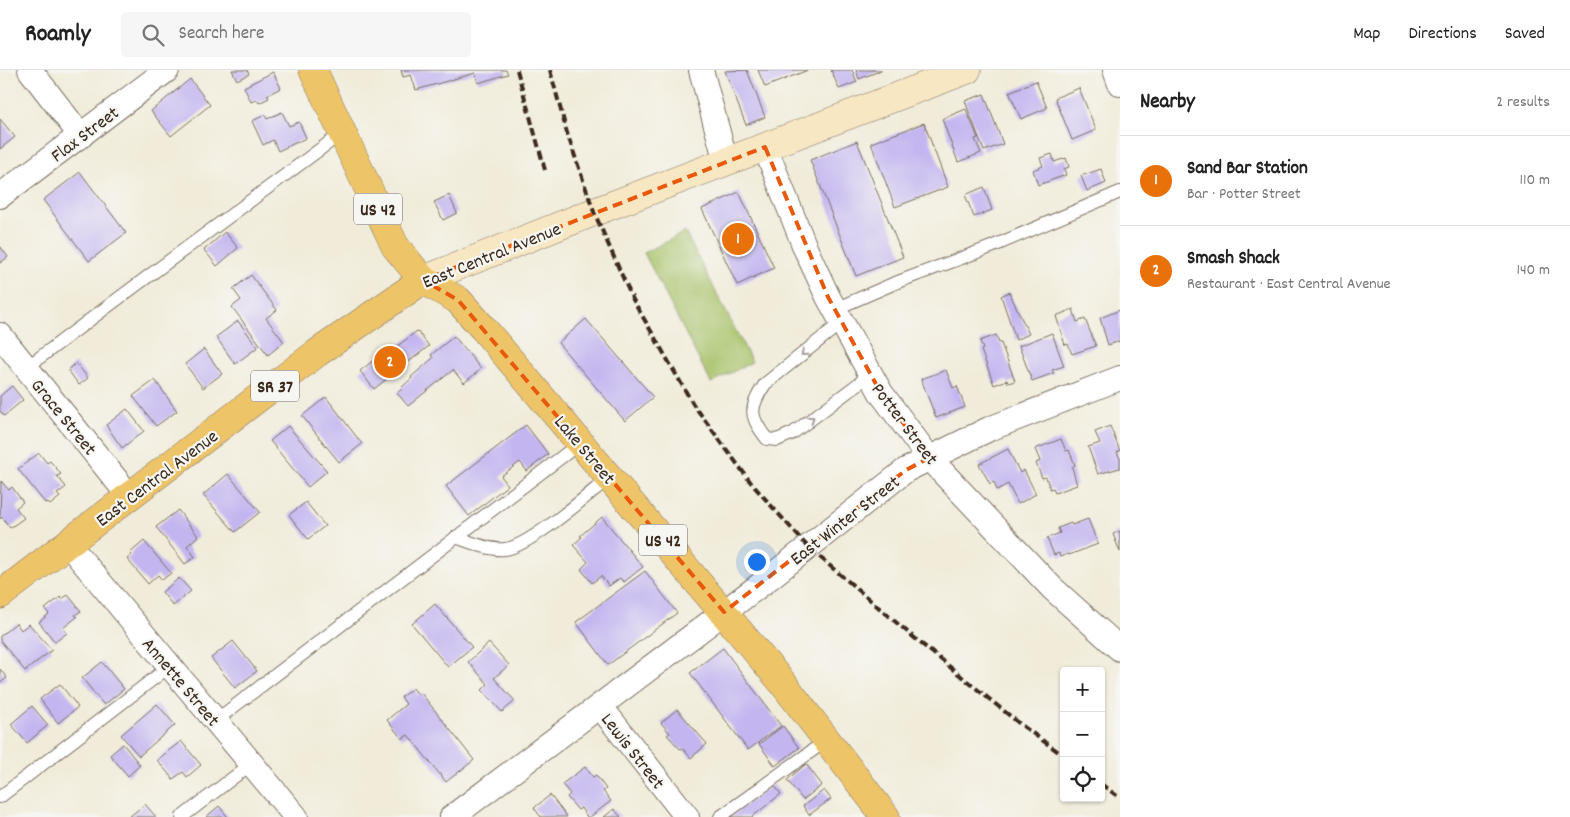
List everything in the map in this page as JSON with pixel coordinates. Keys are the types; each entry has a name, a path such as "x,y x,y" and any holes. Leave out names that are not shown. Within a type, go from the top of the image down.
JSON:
{"main road":[{"name":"Lake Street","path":"312,70 395,246 423,280 458,300 782,682 886,817"},
{"name":"East Central Avenue","path":"0,595 317,353 423,280 968,70"}],"street":[{"path":"30,70 81,136"},
{"name":"Flax Street","path":"0,196 167,70"},
{"path":"701,70 726,162"},
{"path":"1115,70 1120,84"},
{"name":"Potter Street","path":"765,147 806,250 838,316 880,394 929,458 1052,588 1120,649"},
{"name":"Grace Street","path":"0,335 130,497"},
{"name":"East Winter Street","path":"452,817 724,612 906,470 989,429 1120,378"},
{"name":"Annette Street","path":"68,544 296,817"},
{"name":"Lewis Street","path":"600,706 687,817"}],"lane":[{"path":"26,368 342,133"},
{"path":"870,375 793,433 778,440 767,439 755,423 753,407 757,396 765,384 838,316 895,283 991,247 1120,192"},
{"path":"215,721 580,442"},
{"path":"456,537 483,546 505,549 528,540 610,477"},
{"path":"0,797 170,666"},
{"path":"720,817 827,740"},
{"path":"182,817 251,764"}],"highlighted area":[{"path":"765,147 828,297 881,393 929,458 906,470 724,612 458,300 423,280"}],"green space":[{"path":"685,232 752,362 711,383 644,253"}],"building":[{"path":"232,70 247,70 249,74 237,80"},
{"path":"401,70 506,70 508,74 478,83 475,73 416,90 411,75 403,77"},
{"path":"747,70 765,117 746,125 725,71"},
{"path":"758,70 808,70 765,87"},
{"path":"831,70 852,70 857,82 839,89"},
{"path":"856,70 882,70 859,79"},
{"path":"273,72 281,88 267,95 269,98 259,103 257,100 251,102 244,87"},
{"path":"190,79 210,105 171,136 151,111"},
{"path":"1036,81 1047,108 1021,119 1009,92"},
{"path":"1079,88 1096,130 1072,140 1055,98"},
{"path":"984,94 1003,144 984,151 965,101"},
{"path":"966,109 978,138 975,139 981,153 958,162 942,119"},
{"path":"282,112 289,126 299,122 306,138 278,151 273,140 263,145 252,121 265,115 267,119"},
{"path":"0,119 15,137 0,149"},
{"path":"924,123 948,187 895,207 871,143"},
{"path":"857,141 903,257 856,276 810,160"},
{"path":"1052,154 1054,162 1066,158 1069,167 1064,169 1066,175 1038,185 1033,170 1043,166 1040,158"},
{"path":"1101,169 1106,183 1087,191 1081,176"},
{"path":"80,172 126,233 89,261 43,200"},
{"path":"984,187 992,210 974,217 965,195"},
{"path":"739,192 774,268 737,285 702,209"},
{"path":"449,195 457,213 443,220 434,202"},
{"path":"225,232 238,248 217,266 204,250"},
{"path":"0,246 8,257 0,263"},
{"path":"251,275 277,310 266,318 284,342 268,355 232,307 241,300 233,289"},
{"path":"1009,292 1029,334 1016,340 1001,296"},
{"path":"1073,309 1077,322 1085,319 1096,346 1072,354 1068,344 1065,345 1056,316"},
{"path":"1120,310 1120,341 1108,345 1100,318"},
{"path":"586,319 653,397 625,421 558,343"},
{"path":"238,321 258,347 235,364 216,337"},
{"path":"417,331 429,346 374,389 360,371 385,351 387,354"},
{"path":"1052,333 1064,366 1052,370 1054,373 1032,381 1019,346"},
{"path":"996,335 999,343 1001,343 1015,381 1008,383 1007,380 994,385 981,350 983,349 980,341"},
{"path":"454,336 481,369 464,383 453,370 408,406 397,393 411,377 433,358 431,355"},
{"path":"204,349 222,374 203,388 185,364"},
{"path":"76,363 88,378 79,385 68,370"},
{"path":"946,370 953,388 957,386 965,407 936,418 921,379"},
{"path":"155,380 177,411 156,426 133,396"},
{"path":"12,386 23,400 4,416 0,411 0,396"},
{"path":"326,397 362,444 339,462 302,416"},
{"path":"127,409 144,431 122,448 106,425"},
{"path":"526,425 548,454 527,471 520,462 501,476 508,485 469,516 446,486"},
{"path":"288,426 327,471 308,487 270,441"},
{"path":"1110,426 1120,451 1117,452 1120,459 1120,468 1098,474 1088,447 1100,443 1095,432"},
{"path":"1061,439 1066,451 1069,450 1075,465 1072,467 1077,485 1055,493 1053,488 1050,489 1046,477 1042,478 1036,463 1040,461 1035,449"},
{"path":"1008,449 1020,473 1024,470 1036,494 1018,504 1008,484 997,490 994,482 990,484 979,464"},
{"path":"39,453 47,463 50,461 61,474 57,476 66,487 57,494 60,497 50,505 47,502 45,503 18,469"},
{"path":"228,474 260,512 235,532 203,495"},
{"path":"1,481 9,490 12,487 23,502 16,508 24,518 10,528 2,517 0,519"},
{"path":"306,502 325,526 308,539 289,515"},
{"path":"178,510 198,536 187,546 195,557 185,564 156,527"},
{"path":"602,517 643,567 624,582 620,578 609,586 601,576 592,583 581,569 588,562 573,545 582,537 580,536"},
{"path":"1088,519 1098,544 1069,555 1060,557 1059,553 1054,555 1047,538 1060,533 1058,528"},
{"path":"1120,531 1120,552 1113,534"},
{"path":"144,541 171,573 162,580 158,575 148,584 127,559 132,555 130,553"},
{"path":"645,571 677,613 608,665 576,622"},
{"path":"179,578 191,591 173,606 162,592"},
{"path":"68,595 81,611 75,615 77,617 63,628 67,633 55,642 39,622 49,614 45,609 60,597 62,599"},
{"path":"435,604 472,647 448,667 412,624"},
{"path":"16,623 21,630 29,624 52,650 25,671 0,640 0,636"},
{"path":"233,641 257,671 235,688 211,658"},
{"path":"489,643 509,665 494,678 515,701 502,712 482,690 488,684 468,662"},
{"path":"723,648 781,726 748,750 690,673"},
{"path":"102,662 124,689 104,705 82,678"},
{"path":"0,669 7,678 0,683"},
{"path":"60,684 78,707 58,723 40,699"},
{"path":"413,688 418,695 421,693 474,760 446,782 408,735 402,739 387,720 406,704 401,697"},
{"path":"157,704 175,725 139,756 121,735"},
{"path":"32,706 48,725 27,743 11,724"},
{"path":"677,709 707,744 691,758 667,735 670,733 661,723"},
{"path":"783,726 799,748 775,766 759,744"},
{"path":"181,741 201,765 187,777 183,772 173,779 157,760"},
{"path":"123,744 140,765 128,776 110,755"},
{"path":"806,764 822,785 803,800 787,780"},
{"path":"585,767 593,777 596,775 606,789 603,791 611,801 590,817 587,817 581,808 578,810 567,797 570,794 562,784"},
{"path":"773,784 781,794 752,817 730,817"},
{"path":"824,790 831,799 809,815 803,806"},
{"path":"550,795 567,817 541,817 534,808"},
{"path":"145,804 156,817 129,817"},
{"path":"219,806 228,817 206,817"},
{"path":"614,809 621,817 604,817"}],"railway":[{"path":"517,70 545,170"},
{"path":"550,70 567,133 594,212 632,298 693,404 752,484 808,547 918,641 1020,724 1060,753"},
{"path":"1105,787 1120,798"}],"place":[{"name":"Sand Bar Station","path":"738,239"},
{"name":"Smash Shack","path":"390,362"}]}
